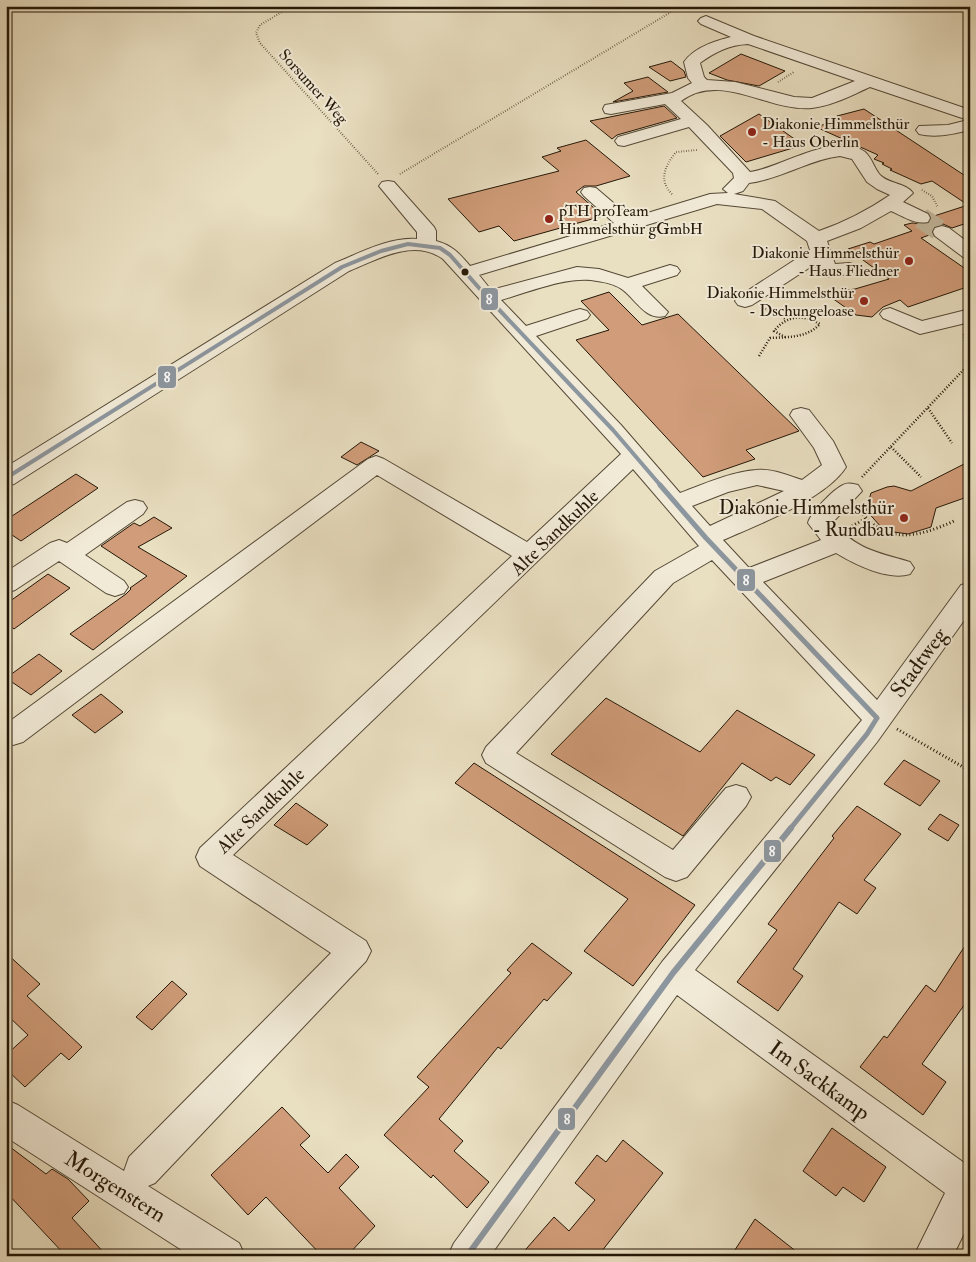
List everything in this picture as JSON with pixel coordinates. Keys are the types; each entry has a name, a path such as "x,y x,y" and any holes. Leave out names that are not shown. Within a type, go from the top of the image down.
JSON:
{"street":[{"path":"706,22 749,39 970,116"},
{"path":"702,85 696,78 692,62 707,50 722,43 749,39"},
{"path":"766,60 784,50"},
{"path":"611,109 675,97 702,85 735,87 794,102 812,103 828,99 870,81"},
{"path":"675,97 671,102 741,172 743,178"},
{"path":"828,99 845,110"},
{"path":"624,140 693,122"},
{"path":"925,130 948,130 970,125"},
{"path":"466,273 716,198 736,187 743,178 760,176 781,170 836,150 850,152 859,156 873,178 884,186 904,193 860,222 840,231 818,245 745,301"},
{"path":"387,184 428,231 426,244"},
{"path":"590,192 628,225"},
{"path":"716,198 768,205 818,245 827,271 849,269"},
{"path":"890,203 921,218"},
{"path":"942,232 970,253"},
{"path":"6,478 342,267 408,244 426,244 440,248 450,254 487,297 634,455 711,543 877,718"},
{"path":"628,284 670,271"},
{"path":"487,297 577,273 599,275 628,284 658,312"},
{"path":"890,314 920,328 952,321 968,322"},
{"path":"522,334 580,315"},
{"path":"736,797 676,868 496,755 664,578 694,558 711,543 816,484 834,467 825,446 801,415"},
{"name":"Alte Sandkuhle","path":"142,1170 355,951 211,857 634,455"},
{"path":"14,734 376,464 530,555"},
{"path":"676,503 721,486 757,477 781,481 805,490"},
{"path":"850,491 821,518 820,523 837,543 866,559 901,568"},
{"path":"67,555 135,508"},
{"path":"745,579 837,543"},
{"path":"6,584 59,549 115,588"},
{"name":"Stadtweg","path":"467,1256 673,973 867,734 970,592"},
{"name":"Im Sackkamp","path":"673,973 968,1185 933,1256"},
{"name":"Morgenstern","path":"6,1117 226,1256"}],"path":[{"name":"Sorsumer Weg","path":"292,6 260,25 256,33 260,42 387,184"},
{"path":"387,184 681,6"},
{"path":"761,93 794,72 779,57 784,50"},
{"path":"687,207 666,189 662,177 666,164 676,152 718,148"},
{"path":"759,356 770,338 785,337 800,336 816,330 820,324 804,316 793,317 778,325 774,330 785,337"},
{"path":"968,322 964,334 966,349 970,352"},
{"path":"954,521 919,535 897,535 880,529 865,519 850,491 970,363"},
{"path":"928,408 952,442"},
{"path":"891,447 921,476"},
{"path":"877,718 970,770"}],"building":[{"path":"741,54 785,71 759,86 727,80 709,73"},
{"path":"671,61 684,71 686,77 670,81 649,67"},
{"path":"648,77 668,92 613,102 633,91 624,83"},
{"path":"664,106 677,118 617,135 612,139 590,121"},
{"path":"864,109 970,179 970,222 952,228 943,224 934,226 931,231 932,234 921,238 970,272 970,286 908,307 900,300 883,307 872,317 856,315 825,293 855,289 889,279 848,249 870,242 874,244 912,231 904,225 912,223 928,224 931,217 968,205 932,181 921,184 890,170 892,169 882,164 884,163 874,159 878,155 816,127 841,119 837,116"},
{"name":"Diakonie Himmelsthür - Haus Oberlin","path":"759,114 803,145 746,162 720,136"},
{"path":"586,140 630,176 596,186 584,186 576,192 603,216 514,241 499,226 479,232 448,199 559,171 542,157 561,151 557,148"},
{"path":"609,292 642,325 678,314 799,431 746,450 755,459 703,477 576,340 609,330 581,301"},
{"path":"361,442 379,451 357,465 341,457"},
{"name":"Diakonie Himmelsthür - Rundbau","path":"970,461 970,496 936,508 931,527 908,534 894,532 881,527 866,510 871,493 894,486 911,491"},
{"path":"76,474 98,488 21,541 6,531 6,520"},
{"path":"154,517 172,528 138,547 187,576 93,650 70,634 126,594 130,588 147,576 101,546 134,523 140,526"},
{"path":"48,574 70,588 14,629 6,622 6,604"},
{"path":"39,654 62,671 31,695 6,678"},
{"path":"101,694 123,712 95,733 72,715"},
{"path":"606,698 700,752 737,710 815,755 790,785 776,777 771,781 742,763 683,836 551,754"},
{"path":"904,760 940,781 920,806 884,784"},
{"path":"474,763 695,905 633,986 584,951 628,899 455,783"},
{"path":"296,803 328,825 307,845 274,825"},
{"path":"857,806 901,834 864,880 876,888 857,914 839,902 793,969 803,976 778,1011 737,982 777,930 768,924 834,838 832,836"},
{"path":"940,814 959,825 948,841 928,829"},
{"path":"970,938 970,997 922,1064 946,1082 923,1115 860,1067 884,1036 887,1038 926,985 935,992"},
{"path":"532,943 572,973 547,1001 544,999 501,1049 498,1047 439,1119 463,1141 454,1151 489,1182 467,1208 433,1175 431,1178 384,1135 429,1087 417,1077 511,973 507,970"},
{"path":"6,953 40,984 27,996 82,1047 69,1060 61,1053 25,1087 6,1069 6,1055 28,1035 6,1014"},
{"path":"172,981 187,994 152,1030 136,1017"},
{"path":"282,1107 310,1136 300,1145 328,1173 346,1154 359,1167 339,1188 375,1226 347,1256 322,1256 266,1197 248,1215 211,1175"},
{"path":"832,1128 886,1167 864,1202 843,1187 836,1196 803,1171"},
{"path":"623,1140 663,1173 598,1256 520,1256 554,1217 569,1231 595,1200 575,1183 597,1155 606,1162"},
{"path":"6,1144 46,1174 52,1169 68,1179 89,1201 72,1218 107,1256 66,1256 6,1192"},
{"path":"755,1219 802,1256 731,1256"}],"tunnel":[{"path":"921,218 942,232"}],"transit line":[{"name":"8","path":"6,478 342,267 381,251 408,244 440,248 450,255 487,297 613,430 706,538 877,718"},
{"name":"8","path":"467,1256 673,973 867,734 877,718"}],"place":[{"name":"Diakonie Himmelsthür - Haus Oberlin","path":"752,132"},
{"name":"pTH proTeam Himmelsthür gGmbH","path":"549,219"},
{"name":"Diakonie Himmelsthür - Haus Fliedner","path":"909,261"},
{"name":"Diakonie Himmelsthür - Dschungeloase","path":"864,301"},
{"name":"Diakonie Himmelsthür - Rundbau","path":"904,518"}]}
